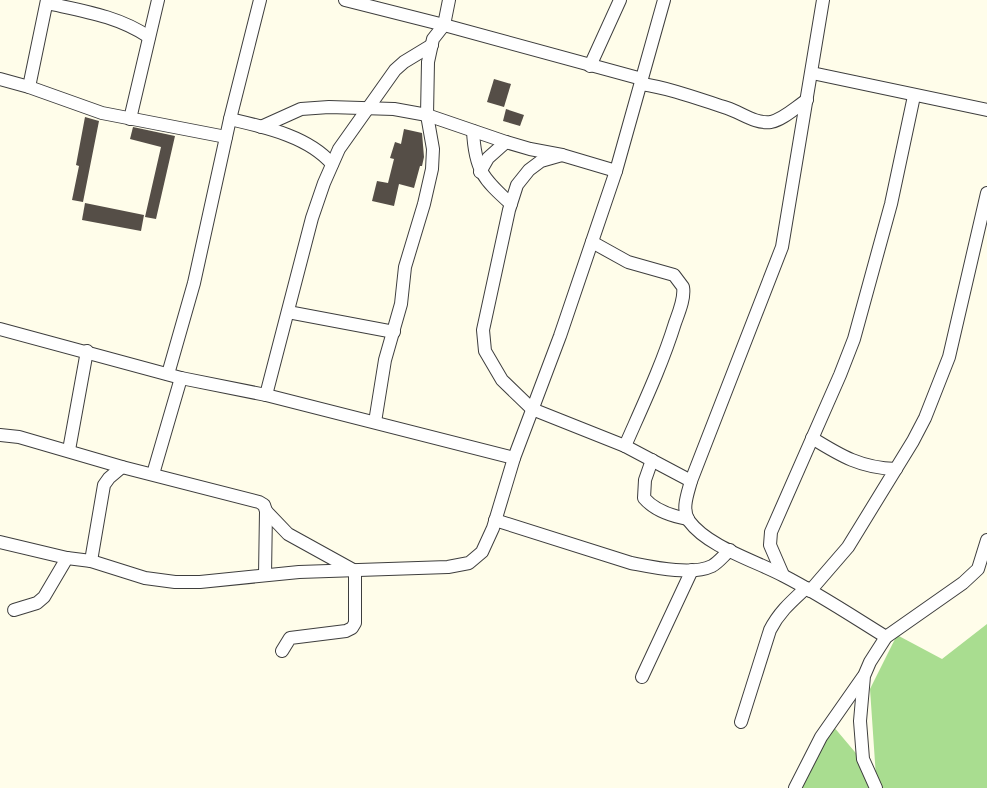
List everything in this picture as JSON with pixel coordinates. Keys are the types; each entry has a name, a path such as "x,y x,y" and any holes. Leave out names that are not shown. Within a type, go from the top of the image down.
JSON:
{"street":[{"path":"130,119 158,0"},
{"path":"168,374 194,283 230,119 260,0"},
{"path":"345,0 444,25 642,81 730,109 757,121 775,121 807,100"},
{"path":"375,422 385,360 401,304 405,267 432,169 433,149 427,115 428,62 432,45 444,25 449,0"},
{"path":"590,66 620,0"},
{"path":"0,542 67,558 91,561 145,578 175,582 200,582 265,575 448,567 470,563 482,552 495,520 514,458 561,336 616,171 664,0"},
{"path":"823,0 782,247 691,481 685,510 688,519 699,531 730,550 783,575 886,637"},
{"path":"29,87 47,2 109,16 149,37"},
{"path":"266,395 312,218 339,149 395,70 432,45"},
{"path":"812,73 987,110"},
{"path":"0,79 102,113 226,137"},
{"path":"783,575 770,545 771,532 854,339 891,204 914,96"},
{"path":"261,127 301,109 394,109 427,115 506,142 616,171"},
{"path":"230,119 261,127 309,145 326,156 332,164"},
{"path":"472,131 475,156 480,172 487,182 511,204"},
{"path":"480,172 488,158 506,142"},
{"path":"562,155 541,161 529,170 517,185 483,330 485,351 502,380 532,409 625,446 691,481"},
{"path":"741,722 773,624 783,609 808,590 848,547 914,441 949,357 987,194"},
{"path":"592,242 628,262 674,275 681,282 684,292 659,368 625,446"},
{"path":"288,312 394,332"},
{"path":"0,329 181,378 266,395 514,458"},
{"path":"69,450 87,351"},
{"path":"153,474 181,378"},
{"path":"0,435 19,437 122,467 259,502 264,505 266,511 265,575"},
{"path":"812,438 862,465 896,469"},
{"path":"90,457 98,467 104,485"},
{"path":"652,460 645,480 644,498 650,506 688,519"},
{"path":"91,561 104,485 122,467"},
{"path":"266,511 288,534 355,571"},
{"path":"495,520 631,563 692,570 711,566 730,550"},
{"path":"795,788 821,737 864,676 886,637 982,568 987,540"},
{"path":"14,610 37,603 44,597 67,558"},
{"path":"642,677 692,570"},
{"path":"282,651 290,638 346,631 352,628 355,623 355,571"},
{"path":"864,676 861,722 863,759 876,788"}],"green space":[{"path":"987,624 987,788 801,788 833,726 876,777 870,689 897,635 942,659"}],"building":[{"path":"494,79 511,84 504,107 487,102"},
{"path":"506,109 524,115 520,126 503,121"},
{"path":"85,117 99,121 83,202 72,200"},
{"path":"133,127 175,136 156,219 145,217 161,147 130,139"},
{"path":"404,129 422,133 424,157 414,188 399,184 394,206 372,201 377,181 388,183 394,159 390,158 395,142 401,144"},
{"path":"85,203 144,215 141,231 82,220"}]}
